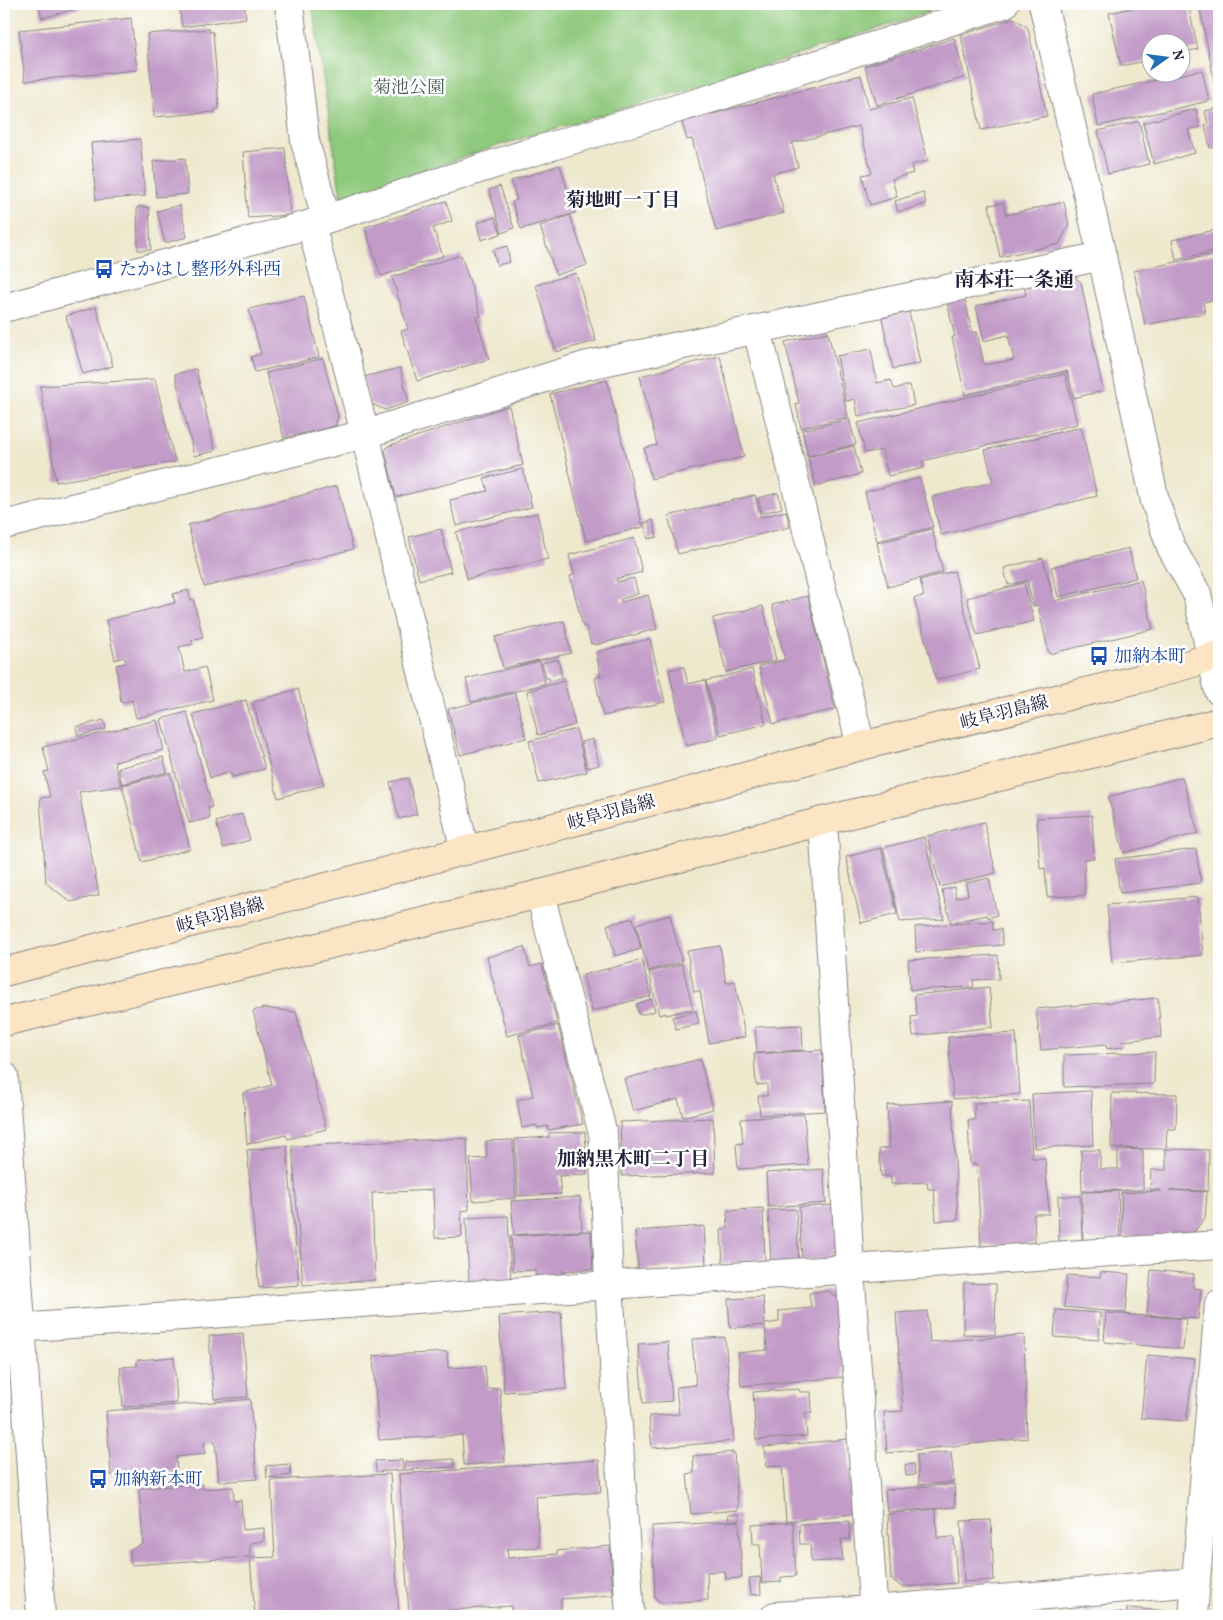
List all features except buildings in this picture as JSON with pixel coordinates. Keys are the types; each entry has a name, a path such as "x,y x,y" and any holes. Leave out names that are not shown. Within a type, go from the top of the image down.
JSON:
{"main road":[{"name":"岐阜羽島線","path":"4,972 861,746 1139,679 1216,656"},
{"path":"4,1022 540,894 1219,722"}],"street":[{"path":"289,4 305,141 318,222 365,434 465,851"},
{"path":"4,308 318,222 525,154 726,94 1004,4"},
{"path":"1043,4 1102,256 1155,501 1171,547 1197,594 1216,656 1219,691"},
{"path":"4,525 365,434 584,366 1102,256"},
{"path":"757,330 861,746"},
{"path":"823,821 850,1268 874,1613"},
{"path":"540,894 603,1134 609,1285 630,1616"},
{"path":"4,1076 12,1328 41,1616"},
{"path":"12,1328 850,1268 1219,1245"},
{"path":"1193,1616 1219,1304"},
{"path":"775,1616 874,1613 1196,1582"}],"green space":[{"name":"菊池公園","path":"312,4 927,4 929,12 717,81 500,145 341,198"}],"place":[{"name":"たかはし整形外科西","path":"104,269"},
{"name":"加納本町","path":"1099,656"},
{"name":"加納新本町","path":"98,1479"}],"district":[{"name":"菊地町一丁目","path":"623,199"},
{"name":"南本荘一条通","path":"1014,279"},
{"name":"加納黒木町二丁目","path":"633,1158"}]}
